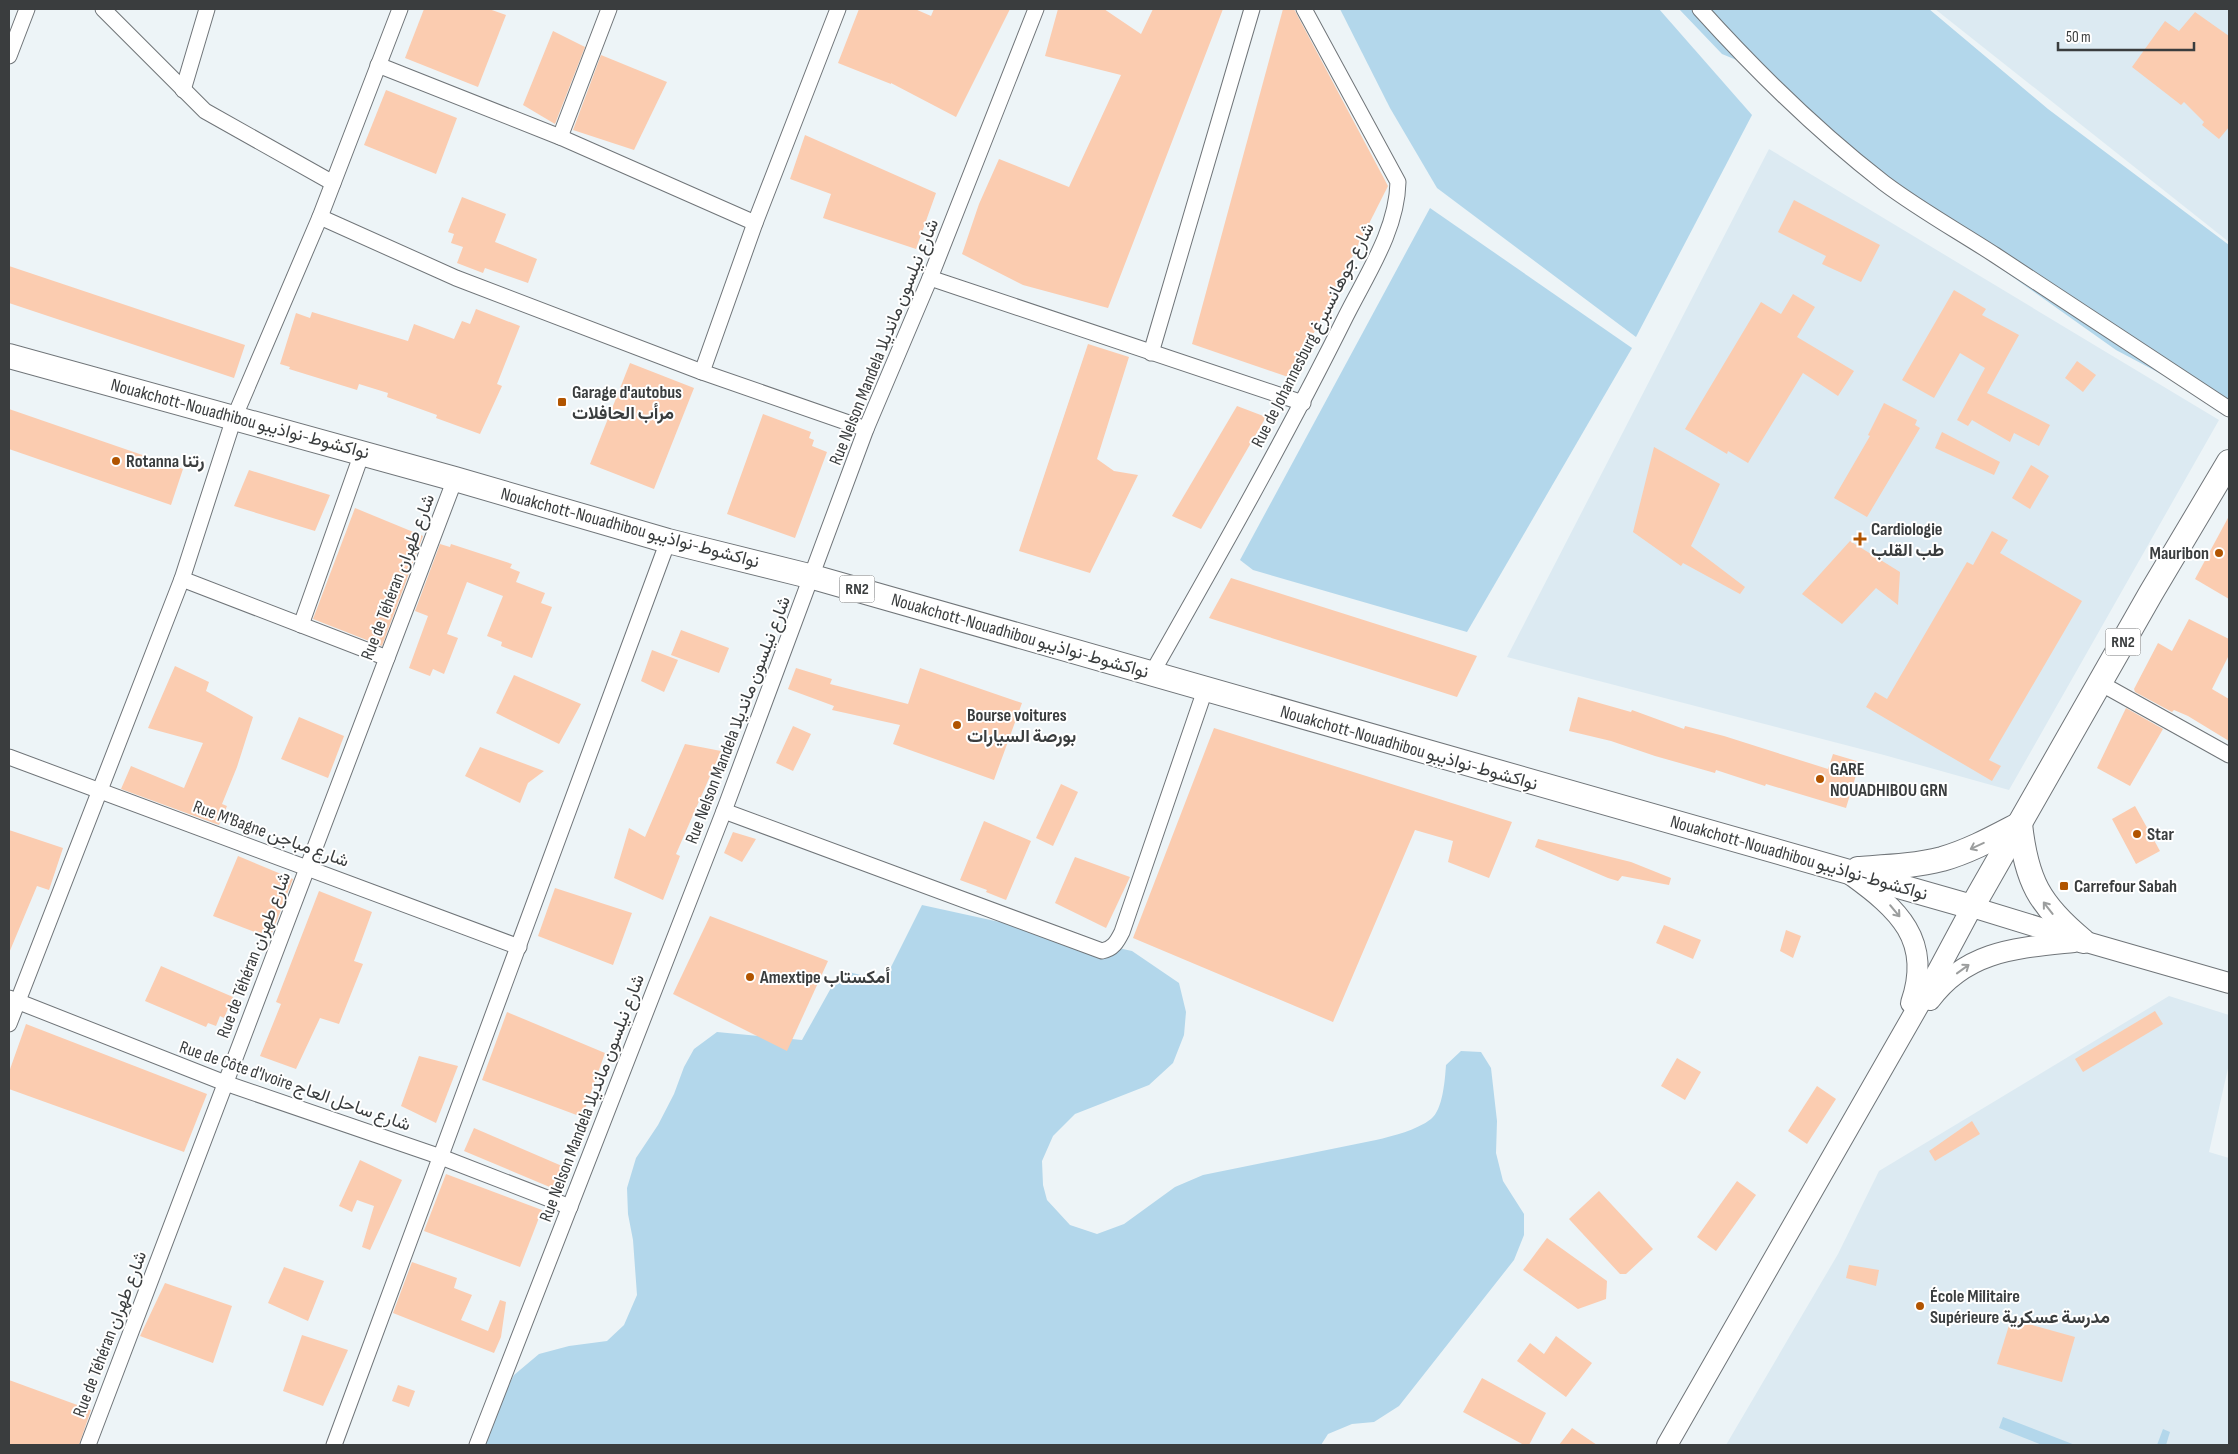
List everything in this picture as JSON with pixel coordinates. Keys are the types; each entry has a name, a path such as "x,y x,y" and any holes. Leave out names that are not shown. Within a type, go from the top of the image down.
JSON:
{"highway":[{"name":"Nouakchott-Nouadhibou نواكشوط-نواذيبو","path":"9,356 456,479 668,541 813,577 1972,907"},
{"name":"RN2","path":"1972,907 2229,462"},
{"path":"1843,870 1909,865 1941,859 1967,850 2020,824 2023,854 2032,882 2043,902 2060,922 2083,941"}],"main road":[{"path":"1843,870 1882,898 1897,912 1907,928 1914,947 1918,963 1918,983 1896,1045"},
{"path":"1667,1445 1896,1045 1972,907 2229,983"},
{"path":"1896,1045 1932,997 1967,966 2000,951 2019,947 2083,941"}],"street":[{"path":"9,56 27,9"},
{"path":"103,9 183,90 213,116 333,184"},
{"path":"183,90 207,9"},
{"path":"9,1024 13,999 100,790 182,579 234,418 320,217 400,9"},
{"path":"560,137 609,9"},
{"path":"702,372 756,223 838,9"},
{"name":"Rue Nelson Mandela شارع نيلسون مانديلا","path":"477,1445 724,811 813,577 866,429 930,278 1036,9"},
{"path":"1151,353 1252,9"},
{"name":"Rue de Johannesburg شارع جوهانسبرغ","path":"1152,673 1303,403 1382,243 1396,210 1398,182 1304,9"},
{"path":"1700,9 1744,58 1883,181 1924,212 1984,248 2229,409"},
{"path":"378,65 560,137 756,223"},
{"path":"320,217 456,278 702,372 866,429"},
{"path":"930,278 1303,403"},
{"path":"302,625 362,453"},
{"name":"Rue de Téhéran شارع طهران","path":"88,1445 456,479"},
{"path":"334,1445 668,541"},
{"path":"182,579 387,658"},
{"path":"2100,683 2229,755"},
{"path":"724,811 1102,951 1110,949 1122,932 1205,690"},
{"name":"Rue M'Bagne شارع مباجن","path":"9,757 519,947"},
{"name":"Rue de Côte d'Ivoire شارع ساحل العاج","path":"13,999 225,1083 441,1157 570,1207"}],"shaded area":[{"path":"1340,9 1659,9 1752,115 1636,337 1437,188 1390,108"},
{"path":"1679,9 1929,9 2048,109 2229,245 2229,410 2116,350 1904,200 1768,73 1722,54"},
{"path":"1935,9 2229,9 2229,242"},
{"name":"Cardiologie طب القلب","path":"1769,149 2219,420 2009,790 1884,755 1507,657"},
{"path":"1430,208 1632,348 1467,632 1253,570 1240,560"},
{"path":"922,905 1132,951 1179,983 1186,1012 1184,1035 1173,1063 1149,1085 1075,1114 1053,1136 1042,1161 1043,1185 1047,1200 1070,1225 1097,1234 1124,1224 1175,1187 1203,1175 1376,1140 1412,1129 1425,1123 1435,1115 1443,1094 1446,1065 1461,1051 1481,1052 1491,1068 1497,1121 1496,1153 1503,1181 1524,1214 1524,1235 1514,1260 1399,1406 1374,1422 1352,1424 1328,1434 1321,1445 484,1445 495,1411 514,1375 539,1354 569,1346 607,1341 624,1325 637,1295 627,1188 636,1158 658,1125 694,1049 717,1032 802,1040 841,970 884,981"},
{"path":"2169,996 2229,1015 2229,1064 2209,1152 2229,1158 2229,1445 1726,1445 1838,1254 1879,1171"},
{"path":"2003,1417 2075,1445 2042,1445 1999,1428"},
{"path":"2163,1429 2170,1432 2166,1445 2157,1445"}],"building":[{"path":"424,9 489,9 506,15 478,87 405,58"},
{"path":"859,9 915,9 931,16 934,9 1010,9 956,117 891,83 838,63"},
{"path":"1058,9 1104,9 1141,34 1153,9 1223,9 1108,308 1023,285 962,254 979,204 999,159 1069,187 1121,75 1045,56"},
{"path":"1283,9 1294,9 1388,186 1291,378 1192,344"},
{"path":"2195,12 2229,36 2229,127 2219,139 2202,125 2204,122 2184,102 2181,105 2132,67 2165,21 2179,31"},
{"path":"553,31 585,47 555,124 523,105"},
{"path":"601,55 667,82 634,150 573,130"},
{"path":"386,90 457,118 436,174 364,145"},
{"path":"805,135 936,193 916,249 823,218 831,194 790,179"},
{"path":"462,197 506,214 495,242 537,259 528,283 485,268 483,273 457,263 463,247 451,243 454,234 448,232"},
{"path":"1794,200 1880,245 1861,282 1822,264 1826,256 1778,232"},
{"path":"9,266 245,345 234,378 9,303"},
{"path":"1954,290 1986,309 1982,315 2019,335 1987,393 2050,425 2039,446 2014,433 2010,442 1972,420 1968,426 1957,420 1985,368 1960,353 1934,398 1902,380"},
{"path":"1793,294 1815,307 1797,337 1854,371 1838,396 1803,373 1748,463 1728,451 1727,454 1685,429 1761,302 1781,314"},
{"path":"476,309 520,326 497,384 502,386 480,434 436,418 437,415 387,397 388,393 359,384 357,390 289,369 290,367 280,364 296,313 310,318 312,312 408,341 414,324 454,339 462,321 470,324"},
{"path":"1088,344 1129,357 1097,459 1114,471 1138,475 1090,573 1019,551"},
{"path":"2077,361 2096,375 2083,392 2065,378"},
{"path":"630,363 694,388 654,489 590,464"},
{"path":"1884,403 1917,420 1915,425 1920,428 1867,517 1834,498 1870,436 1868,435"},
{"path":"1237,406 1266,417 1201,529 1172,516"},
{"path":"9,409 183,469 171,505 9,449"},
{"path":"763,414 811,432 809,438 814,440 812,446 827,452 795,538 727,514"},
{"path":"1942,432 2000,462 1994,475 1935,448"},
{"path":"1654,447 1720,484 1691,546 1745,587 1740,594 1683,563 1681,566 1633,532"},
{"path":"2031,465 2049,476 2030,509 2012,498"},
{"path":"249,470 330,495 315,531 234,506"},
{"path":"355,508 423,536 382,646 313,619"},
{"name":"Mauribon","path":"2229,516 2229,599 2195,579"},
{"path":"1992,531 2008,540 2000,553 2082,601 1989,760 2001,766 1992,781 1866,707 1875,692 1887,699 1967,562 1973,565"},
{"path":"1850,541 1900,572 1898,605 1876,588 1842,624 1802,594"},
{"path":"440,544 450,547 451,544 512,564 510,568 520,572 516,582 545,593 541,603 552,607 532,658 501,646 502,642 487,636 503,596 467,582 447,634 458,638 444,674 433,669 430,676 409,668 428,616 415,611"},
{"path":"1231,578 1477,656 1457,697 1209,618"},
{"path":"2189,619 2229,639 2229,655 2212,689 2229,699 2229,741 2188,716 2174,710 2172,712 2135,692 2134,689 2158,643 2172,651"},
{"path":"681,630 729,648 719,673 671,655"},
{"path":"652,650 678,660 664,692 641,681"},
{"path":"175,666 209,682 206,691 253,717 237,767 222,804 227,806 219,825 121,789 131,766 184,788 203,743 148,728"},
{"name":"Bourse voitures بورصة السيارات","path":"796,668 832,679 830,684 908,704 920,668 1022,703 994,780 893,744 900,725 832,710 834,706 788,689"},
{"path":"514,675 581,704 559,744 496,713"},
{"path":"1578,697 1631,712 1632,710 1684,729 1685,726 1724,736 1828,769 1833,754 1860,762 1846,808 1766,784 1765,786 1716,770 1715,773 1611,741 1569,731"},
{"path":"2126,708 2163,729 2130,786 2097,768"},
{"path":"299,717 344,736 328,778 281,759"},
{"path":"793,726 811,734 793,771 776,763"},
{"path":"1214,728 1512,822 1489,878 1448,862 1453,841 1415,830 1333,1022 1133,938"},
{"path":"685,744 721,751 676,854 680,856 663,900 614,878 629,828 645,837"},
{"path":"480,747 544,771 528,783 520,803 465,776"},
{"path":"1061,784 1078,792 1053,846 1036,838"},
{"path":"2135,806 2160,851 2136,864 2112,819"},
{"path":"984,821 1031,841 1006,900 986,892 987,890 960,880"},
{"path":"9,830 63,848 49,890 37,886 9,953"},
{"path":"733,832 756,839 742,862 724,853"},
{"path":"1538,839 1631,862 1671,878 1669,885 1622,876 1618,881 1608,878 1535,847"},
{"path":"238,856 293,879 270,938 213,916"},
{"path":"1075,857 1130,877 1106,928 1055,903"},
{"path":"555,888 632,913 613,965 538,936"},
{"path":"319,891 372,912 354,961 363,964 339,1024 320,1018 296,1069 260,1056 281,1004 276,1002"},
{"name":"Amextipe أمكستاب","path":"710,916 828,961 787,1051 673,994"},
{"path":"1664,925 1701,940 1693,959 1656,943"},
{"path":"1786,930 1801,936 1793,958 1780,951"},
{"path":"161,966 233,997 224,1018 220,1016 216,1026 208,1023 206,1027 145,1001"},
{"path":"2155,1011 2163,1024 2083,1072 2075,1059"},
{"path":"507,1012 605,1053 582,1117 482,1080"},
{"path":"26,1024 207,1094 184,1152 9,1089 9,1072"},
{"path":"419,1056 458,1066 436,1123 401,1106"},
{"path":"1677,1058 1701,1072 1685,1100 1661,1086"},
{"path":"1817,1086 1836,1099 1807,1144 1788,1131"},
{"path":"1972,1121 1980,1134 1935,1161 1929,1151"},
{"path":"474,1128 562,1166 552,1188 464,1151"},
{"path":"360,1160 402,1180 370,1250 362,1247 374,1206 357,1200 352,1212 339,1206"},
{"path":"446,1174 542,1210 520,1267 424,1231"},
{"path":"1737,1181 1756,1195 1716,1251 1697,1237"},
{"path":"1599,1191 1653,1249 1626,1274 1620,1274 1569,1219"},
{"path":"1547,1238 1607,1281 1606,1299 1578,1309 1523,1270"},
{"path":"412,1262 457,1278 454,1288 472,1295 461,1320 488,1331 500,1300 506,1302 501,1337 494,1353 393,1313"},
{"path":"1849,1265 1879,1270 1876,1286 1846,1278"},
{"path":"284,1267 324,1281 308,1321 268,1303"},
{"path":"165,1283 232,1306 213,1363 140,1336"},
{"path":"2011,1319 2075,1337 2062,1382 1997,1364"},
{"path":"302,1335 348,1350 323,1406 283,1391"},
{"path":"1556,1336 1592,1363 1566,1397 1517,1361 1530,1343 1544,1354"},
{"path":"1482,1378 1546,1413 1529,1445 1524,1445 1463,1412"},
{"path":"9,1380 91,1410 79,1445 9,1445"},
{"path":"398,1385 415,1391 409,1407 392,1401"},
{"path":"1572,1428 1597,1445 1559,1445"}],"place":[{"name":"Garage d'autobus مرأب الحافلات","path":"562,402"},
{"name":"Rotanna رتنا","path":"116,461"},
{"name":"Cardiologie طب القلب","path":"1860,539"},
{"name":"Mauribon","path":"2219,553"},
{"name":"Bourse voitures بورصة السيارات","path":"957,725"},
{"name":"GARE NOUADHIBOU GRN","path":"1820,779"},
{"name":"Star","path":"2137,834"},
{"name":"Carrefour Sabah","path":"2064,886"},
{"name":"Amextipe أمكستاب","path":"750,977"},
{"name":"École Militaire Supérieure مدرسة عسكرية","path":"1920,1306"}]}
